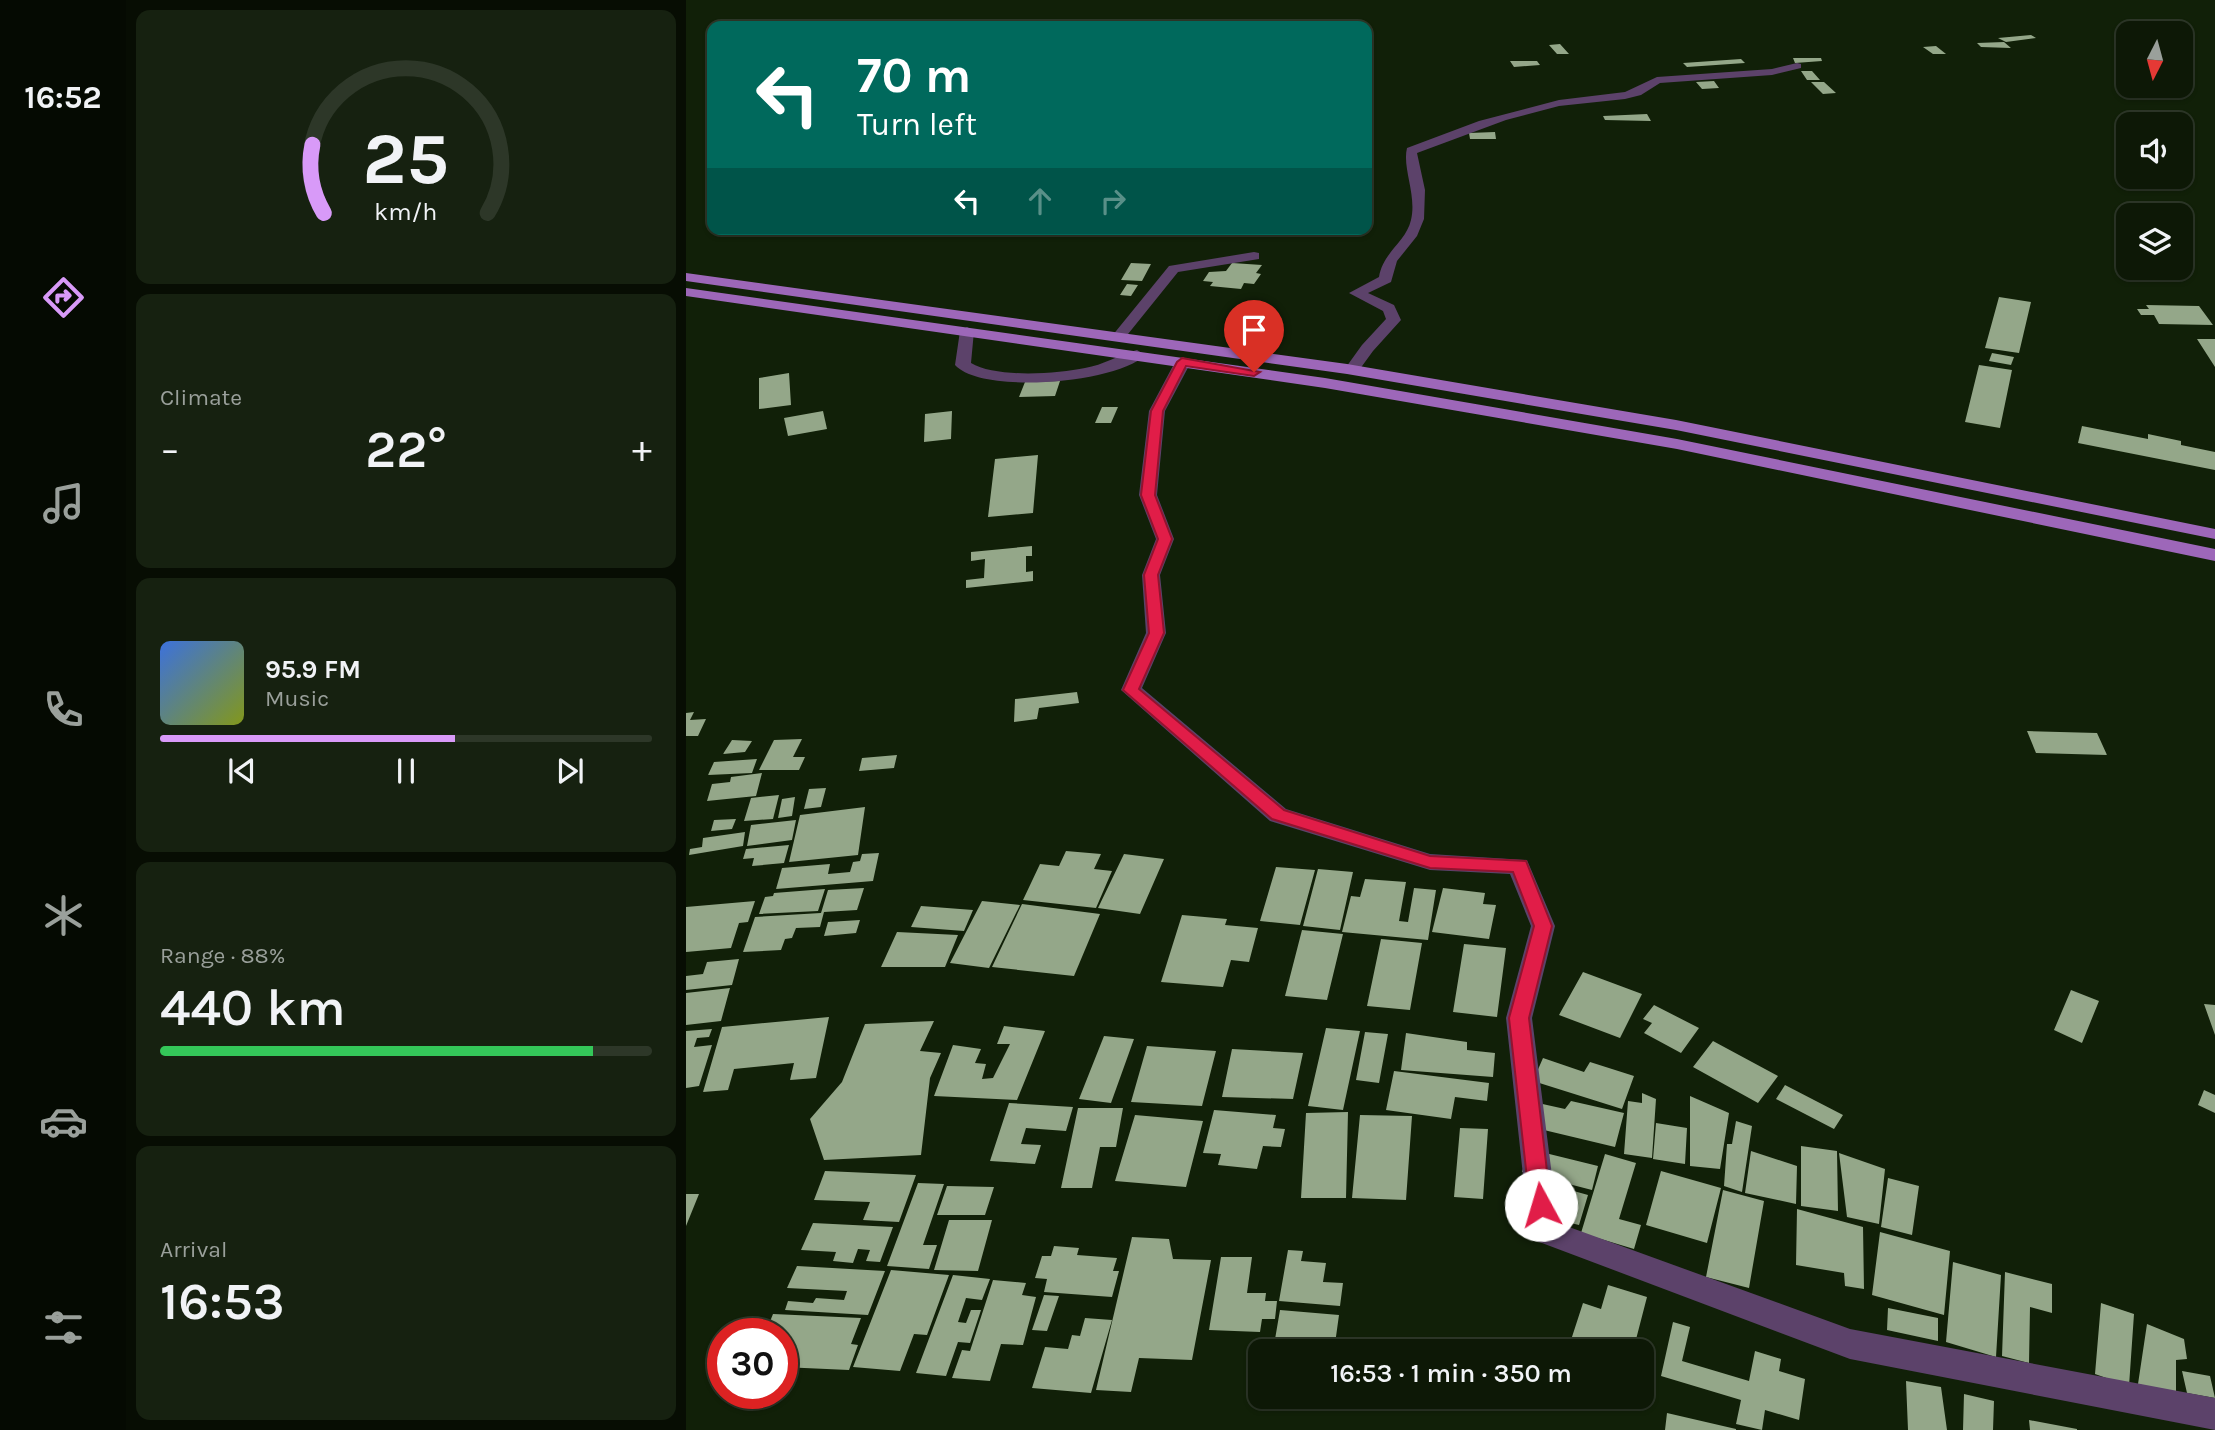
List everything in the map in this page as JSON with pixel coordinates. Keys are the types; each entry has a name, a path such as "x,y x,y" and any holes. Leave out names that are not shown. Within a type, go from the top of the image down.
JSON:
{"main road":[{"path":"686,277 1119,335 1352,370 1676,425 2215,534"},
{"path":"686,292 1325,383 1678,444 2215,555"}],"street":[{"path":"1352,370 1367,348 1394,320 1389,308 1356,293 1386,279 1390,256 1415,227 1418,188 1410,151 1500,119 1563,102 1646,89 1657,80 1772,72 1797,66"},
{"path":"1119,335 1174,269 1254,256"},
{"path":"967,331 963,365 969,371 986,376 1073,374 1102,369 1137,355"},
{"path":"1182,362 1157,411 1148,495 1165,539 1151,575 1156,633 1131,690 1278,815 1430,862 1519,866 1543,926 1519,1018 1544,1231 1850,1344 2215,1413"}],"building":[{"path":"2031,35 2036,38 2006,42 1998,38"},
{"path":"2004,42 2011,48 1981,47 1977,43"},
{"path":"1560,44 1569,54 1557,54 1549,45"},
{"path":"1936,46 1946,54 1933,54 1923,47"},
{"path":"1793,58 1821,58 1822,61 1795,63"},
{"path":"1741,59 1745,63 1687,67 1683,63"},
{"path":"1510,61 1537,61 1540,65 1514,67"},
{"path":"1801,71 1812,71 1820,80 1807,80"},
{"path":"1714,81 1719,88 1702,89 1696,82"},
{"path":"1811,82 1824,82 1836,93 1823,94"},
{"path":"1647,114 1651,121 1605,120 1603,116"},
{"path":"1495,132 1496,139 1470,139 1469,133"},
{"path":"1131,263 1151,264 1142,281 1121,280"},
{"path":"1232,263 1262,265 1256,273 1261,274 1254,284 1244,283 1241,289 1210,286 1213,282 1203,281 1209,272 1226,271"},
{"path":"1127,284 1138,285 1131,296 1120,295"},
{"path":"1999,297 2031,302 2019,353 1985,348"},
{"path":"2146,305 2199,306 2213,325 2159,324 2154,315 2141,315 2137,309 2149,309"},
{"path":"2197,339 2215,339 2215,367"},
{"path":"1992,353 2014,357 2011,365 1989,361"},
{"path":"1979,365 2012,370 2000,428 1965,422"},
{"path":"789,373 791,405 759,409 759,378"},
{"path":"1060,381 1055,396 1019,397 1025,382"},
{"path":"1102,407 1118,407 1111,423 1095,423"},
{"path":"823,411 827,429 788,436 784,418"},
{"path":"952,411 951,439 924,442 925,414"},
{"path":"2082,426 2148,439 2148,434 2215,452 2215,470 2078,443"},
{"path":"1038,455 1033,513 988,517 995,459"},
{"path":"1032,546 1032,556 1026,556 1026,572 1033,571 1033,581 966,588 966,580 984,578 985,559 971,561 971,552"},
{"path":"1077,692 1079,703 1039,708 1037,719 1014,722 1015,699"},
{"path":"694,712 690,720 706,719 698,736 686,736 686,713"},
{"path":"2027,731 2097,733 2107,755 2036,753"},
{"path":"802,739 793,757 805,757 799,770 759,770 774,740"},
{"path":"732,740 752,741 745,752 723,754"},
{"path":"897,755 894,768 859,771 862,758"},
{"path":"757,759 752,773 708,775 714,762"},
{"path":"762,773 756,796 707,801 712,784 730,782 731,777"},
{"path":"826,788 821,807 804,809 809,789"},
{"path":"779,795 773,819 744,821 751,798"},
{"path":"795,797 792,816 778,818 782,799"},
{"path":"865,807 858,855 789,862 800,815"},
{"path":"736,819 732,829 711,831 714,820"},
{"path":"796,820 792,840 747,846 751,825"},
{"path":"745,832 743,846 689,855 690,849 702,847 703,838"},
{"path":"789,845 784,863 752,866 754,858 743,859 746,849"},
{"path":"1066,851 1101,854 1094,869 1112,871 1096,908 1023,900 1040,864 1059,866"},
{"path":"879,853 873,881 776,889 782,868 830,864 828,874 850,872 853,862 860,861 862,854"},
{"path":"1124,854 1164,859 1140,914 1098,908"},
{"path":"1276,867 1315,870 1300,925 1260,921"},
{"path":"1318,869 1353,872 1340,930 1303,926"},
{"path":"1365,879 1406,882 1399,921 1408,922 1414,888 1436,890 1428,940 1342,932 1351,896 1360,897"},
{"path":"864,888 857,910 824,912 820,927 796,928 792,938 785,939 781,950 743,952 755,917 821,913 828,890"},
{"path":"1443,888 1485,893 1483,904 1496,905 1489,939 1432,932"},
{"path":"825,889 818,911 759,914 765,897 773,896 774,893"},
{"path":"755,901 748,922 739,923 731,948 686,952 686,907"},
{"path":"982,901 1020,905 989,968 950,963"},
{"path":"1022,904 1100,914 1074,976 992,967"},
{"path":"921,906 973,910 964,931 911,927"},
{"path":"1182,915 1227,919 1225,925 1258,928 1249,962 1231,960 1223,987 1161,982"},
{"path":"860,920 856,933 824,936 828,922"},
{"path":"1302,930 1343,934 1327,1000 1285,996"},
{"path":"897,932 958,935 945,967 881,967"},
{"path":"1381,939 1422,943 1410,1010 1367,1006"},
{"path":"1464,944 1506,948 1497,1017 1453,1012"},
{"path":"739,959 732,985 686,990 686,976 703,974 707,962"},
{"path":"1583,972 1642,994 1620,1038 1559,1015"},
{"path":"730,988 721,1021 686,1025 686,993"},
{"path":"2071,990 2099,1001 2082,1043 2054,1030"},
{"path":"2204,1004 2215,1005 2215,1035"},
{"path":"1654,1005 1699,1028 1681,1053 1644,1033 1652,1023 1643,1019"},
{"path":"829,1017 816,1078 790,1080 794,1063 734,1069 728,1090 703,1092 722,1027"},
{"path":"934,1021 920,1051 941,1053 930,1078 921,1155 824,1160 810,1119 842,1082 865,1024"},
{"path":"1004,1026 1045,1031 1017,1100 934,1096 953,1045 981,1049 975,1063 986,1064 982,1079 993,1078 1010,1044 997,1044"},
{"path":"1326,1028 1360,1031 1343,1110 1308,1106"},
{"path":"712,1029 709,1037 697,1038 694,1047 712,1045 699,1086 686,1088 686,1031"},
{"path":"1365,1032 1388,1034 1379,1083 1356,1080"},
{"path":"1406,1033 1467,1042 1467,1050 1495,1053 1493,1077 1401,1070"},
{"path":"1104,1036 1134,1039 1111,1103 1079,1099"},
{"path":"1713,1041 1778,1076 1758,1103 1693,1067"},
{"path":"1147,1046 1216,1051 1202,1106 1131,1102"},
{"path":"1232,1049 1303,1053 1293,1099 1222,1097"},
{"path":"1543,1058 1584,1072 1590,1062 1634,1076 1622,1109 1533,1081"},
{"path":"1394,1071 1489,1083 1487,1101 1455,1097 1451,1119 1386,1110"},
{"path":"1785,1085 1843,1115 1834,1129 1776,1099"},
{"path":"2204,1090 2215,1095 2215,1113 2198,1105"},
{"path":"1642,1093 1656,1099 1652,1158 1624,1154 1628,1101 1642,1103"},
{"path":"1690,1096 1729,1113 1720,1169 1690,1166"},
{"path":"1529,1101 1565,1109 1571,1101 1624,1113 1615,1147 1523,1125"},
{"path":"1009,1103 1073,1107 1066,1131 1026,1128 1021,1144 1041,1145 1035,1164 990,1161"},
{"path":"1078,1108 1123,1108 1116,1147 1100,1147 1092,1188 1061,1188"},
{"path":"1214,1110 1276,1115 1273,1128 1285,1129 1281,1147 1263,1146 1257,1169 1218,1165 1221,1154 1203,1153"},
{"path":"1348,1112 1346,1198 1301,1198 1306,1113"},
{"path":"1135,1115 1203,1121 1186,1187 1115,1181"},
{"path":"1360,1115 1412,1116 1406,1200 1352,1198"},
{"path":"1736,1121 1752,1126 1742,1192 1724,1186 1727,1144 1732,1144"},
{"path":"1656,1123 1687,1128 1685,1164 1653,1159"},
{"path":"1460,1128 1488,1129 1483,1199 1454,1197"},
{"path":"1801,1146 1837,1151 1838,1211 1801,1206"},
{"path":"1529,1149 1598,1166 1592,1190 1522,1172"},
{"path":"1751,1151 1797,1166 1796,1204 1745,1193"},
{"path":"1839,1153 1885,1169 1879,1224 1847,1217"},
{"path":"1605,1154 1636,1163 1619,1219 1641,1225 1634,1249 1581,1233"},
{"path":"825,1171 916,1175 899,1222 863,1220 870,1202 814,1200"},
{"path":"1661,1171 1721,1188 1707,1243 1646,1225"},
{"path":"1888,1178 1919,1186 1912,1235 1881,1227"},
{"path":"1531,1179 1588,1195 1579,1225 1521,1211"},
{"path":"918,1183 944,1184 923,1245 937,1245 929,1269 887,1266"},
{"path":"947,1186 994,1187 985,1215 937,1215"},
{"path":"1723,1190 1764,1201 1749,1288 1706,1277"},
{"path":"686,1194 699,1194 686,1226"},
{"path":"1797,1209 1863,1227 1864,1289 1845,1286 1844,1273 1796,1265"},
{"path":"949,1220 992,1220 978,1271 934,1270"},
{"path":"813,1223 893,1227 880,1262 866,1261 870,1250 858,1249 853,1263 833,1261 836,1252 801,1250"},
{"path":"1880,1232 1950,1251 1944,1315 1872,1295"},
{"path":"1132,1237 1169,1239 1173,1259 1211,1260 1192,1360 1139,1358 1131,1392 1096,1390"},
{"path":"1054,1246 1079,1248 1077,1255 1117,1258 1113,1271 1119,1271 1112,1297 1044,1292 1047,1279 1035,1278 1042,1256 1051,1256"},
{"path":"1288,1250 1303,1251 1301,1261 1326,1263 1323,1282 1343,1283 1340,1306 1279,1301"},
{"path":"1221,1257 1252,1257 1247,1293 1266,1293 1265,1301 1277,1301 1275,1319 1262,1319 1260,1332 1209,1330"},
{"path":"1953,1262 2001,1275 1996,1357 1946,1342"},
{"path":"797,1266 885,1271 868,1315 785,1310 788,1301 813,1303 816,1298 844,1300 847,1291 787,1288"},
{"path":"891,1270 949,1275 927,1335 914,1334 900,1371 853,1367"},
{"path":"2005,1272 2052,1284 2052,1313 2030,1307 2029,1363 2002,1356"},
{"path":"953,1275 990,1279 982,1300 966,1298 958,1322 966,1323 971,1310 981,1310 970,1343 958,1342 946,1376 916,1373"},
{"path":"993,1280 1026,1283 1022,1295 1036,1297 1023,1345 1001,1344 990,1381 952,1378 962,1350 970,1351"},
{"path":"1608,1285 1647,1297 1636,1339 1571,1339 1583,1303 1601,1309"},
{"path":"1044,1295 1059,1296 1047,1331 1032,1330"},
{"path":"2101,1303 2134,1314 2129,1386 2095,1374"},
{"path":"1888,1308 1938,1318 1938,1341 1887,1330"},
{"path":"1280,1310 1339,1315 1336,1339 1275,1339"},
{"path":"773,1314 861,1318 851,1344 858,1345 849,1370 798,1368 798,1318 771,1318"},
{"path":"1085,1318 1112,1320 1091,1393 1032,1388 1045,1347 1068,1349 1072,1335 1080,1336"},
{"path":"1673,1322 1690,1327 1682,1361 1749,1381 1755,1351 1781,1359 1779,1371 1805,1379 1799,1420 1765,1410 1762,1430 1736,1424 1741,1400 1661,1376"},
{"path":"2147,1324 2184,1339 2187,1359 2176,1360 2176,1393 2138,1384"},
{"path":"2182,1371 2210,1376 2215,1398 2187,1393"},
{"path":"1906,1381 1941,1387 1947,1430 1908,1430"},
{"path":"1964,1394 1994,1401 1993,1430 1963,1430"},
{"path":"1667,1413 1736,1429 1736,1430 1665,1430"},
{"path":"2029,1420 2077,1429 2077,1430 2030,1430"}],"route":[{"path":"1254,372 1182,362 1157,411 1148,495 1165,539 1151,575 1156,633 1131,690 1278,815 1430,862 1519,866 1543,926 1519,1018 1541,1205"}]}
